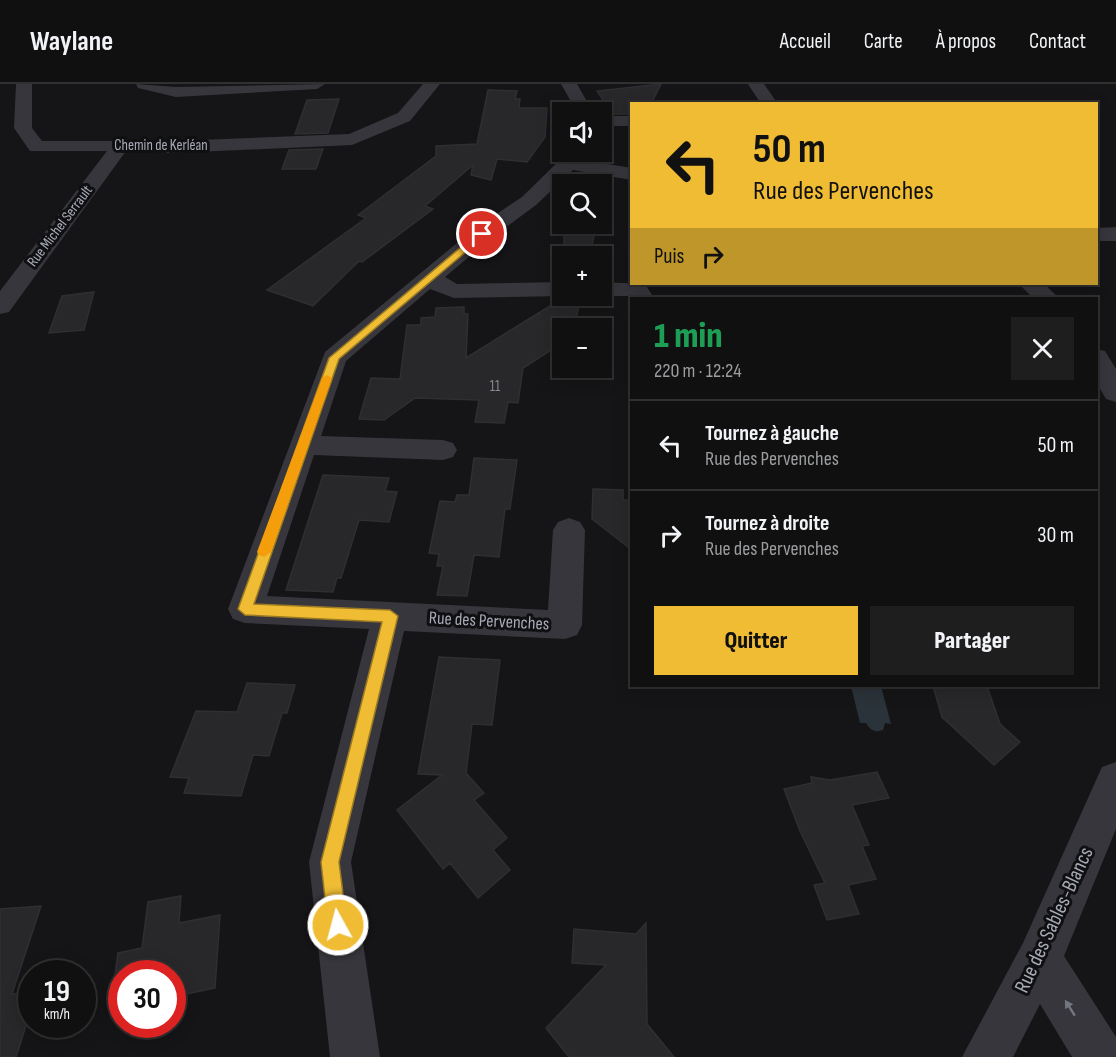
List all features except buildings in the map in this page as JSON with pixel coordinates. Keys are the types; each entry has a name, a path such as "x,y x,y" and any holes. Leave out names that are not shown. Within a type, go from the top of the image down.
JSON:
{"street":[{"name":"Chemin de Kerléan","path":"24,84 23,128 37,147 121,145 173,147 352,139 404,117 432,84"},
{"path":"144,84 176,92 317,84"},
{"path":"569,84 579,102"},
{"path":"756,84 769,102"},
{"path":"612,121 630,121"},
{"name":"Rue Michel Serrault","path":"0,307 121,145"},
{"name":"Rue des Pervenches","path":"568,162 530,201 482,234 334,358 245,609 565,625 569,530"},
{"name":"Rue des Pervenches","path":"590,162 630,173"},
{"path":"1098,235 1116,234"},
{"path":"432,276 439,285 454,291 552,289"},
{"path":"1032,285 1046,297"},
{"path":"612,289 637,288 642,297"},
{"path":"1098,360 1116,391"},
{"path":"303,446 443,450"},
{"path":"355,1057 330,862 390,616"},
{"name":"Rue des Sables-Blancs","path":"987,1057 1039,959 1116,781"},
{"path":"1039,959 1100,1057"}],"shaded area":[{"path":"851,687 881,687 891,724 885,723 883,730 875,731 866,723 860,723"}],"slow traffic":[{"path":"264,552 327,378"}],"route":[{"path":"338,925 330,862 390,616 245,609 334,358 482,234"}]}
